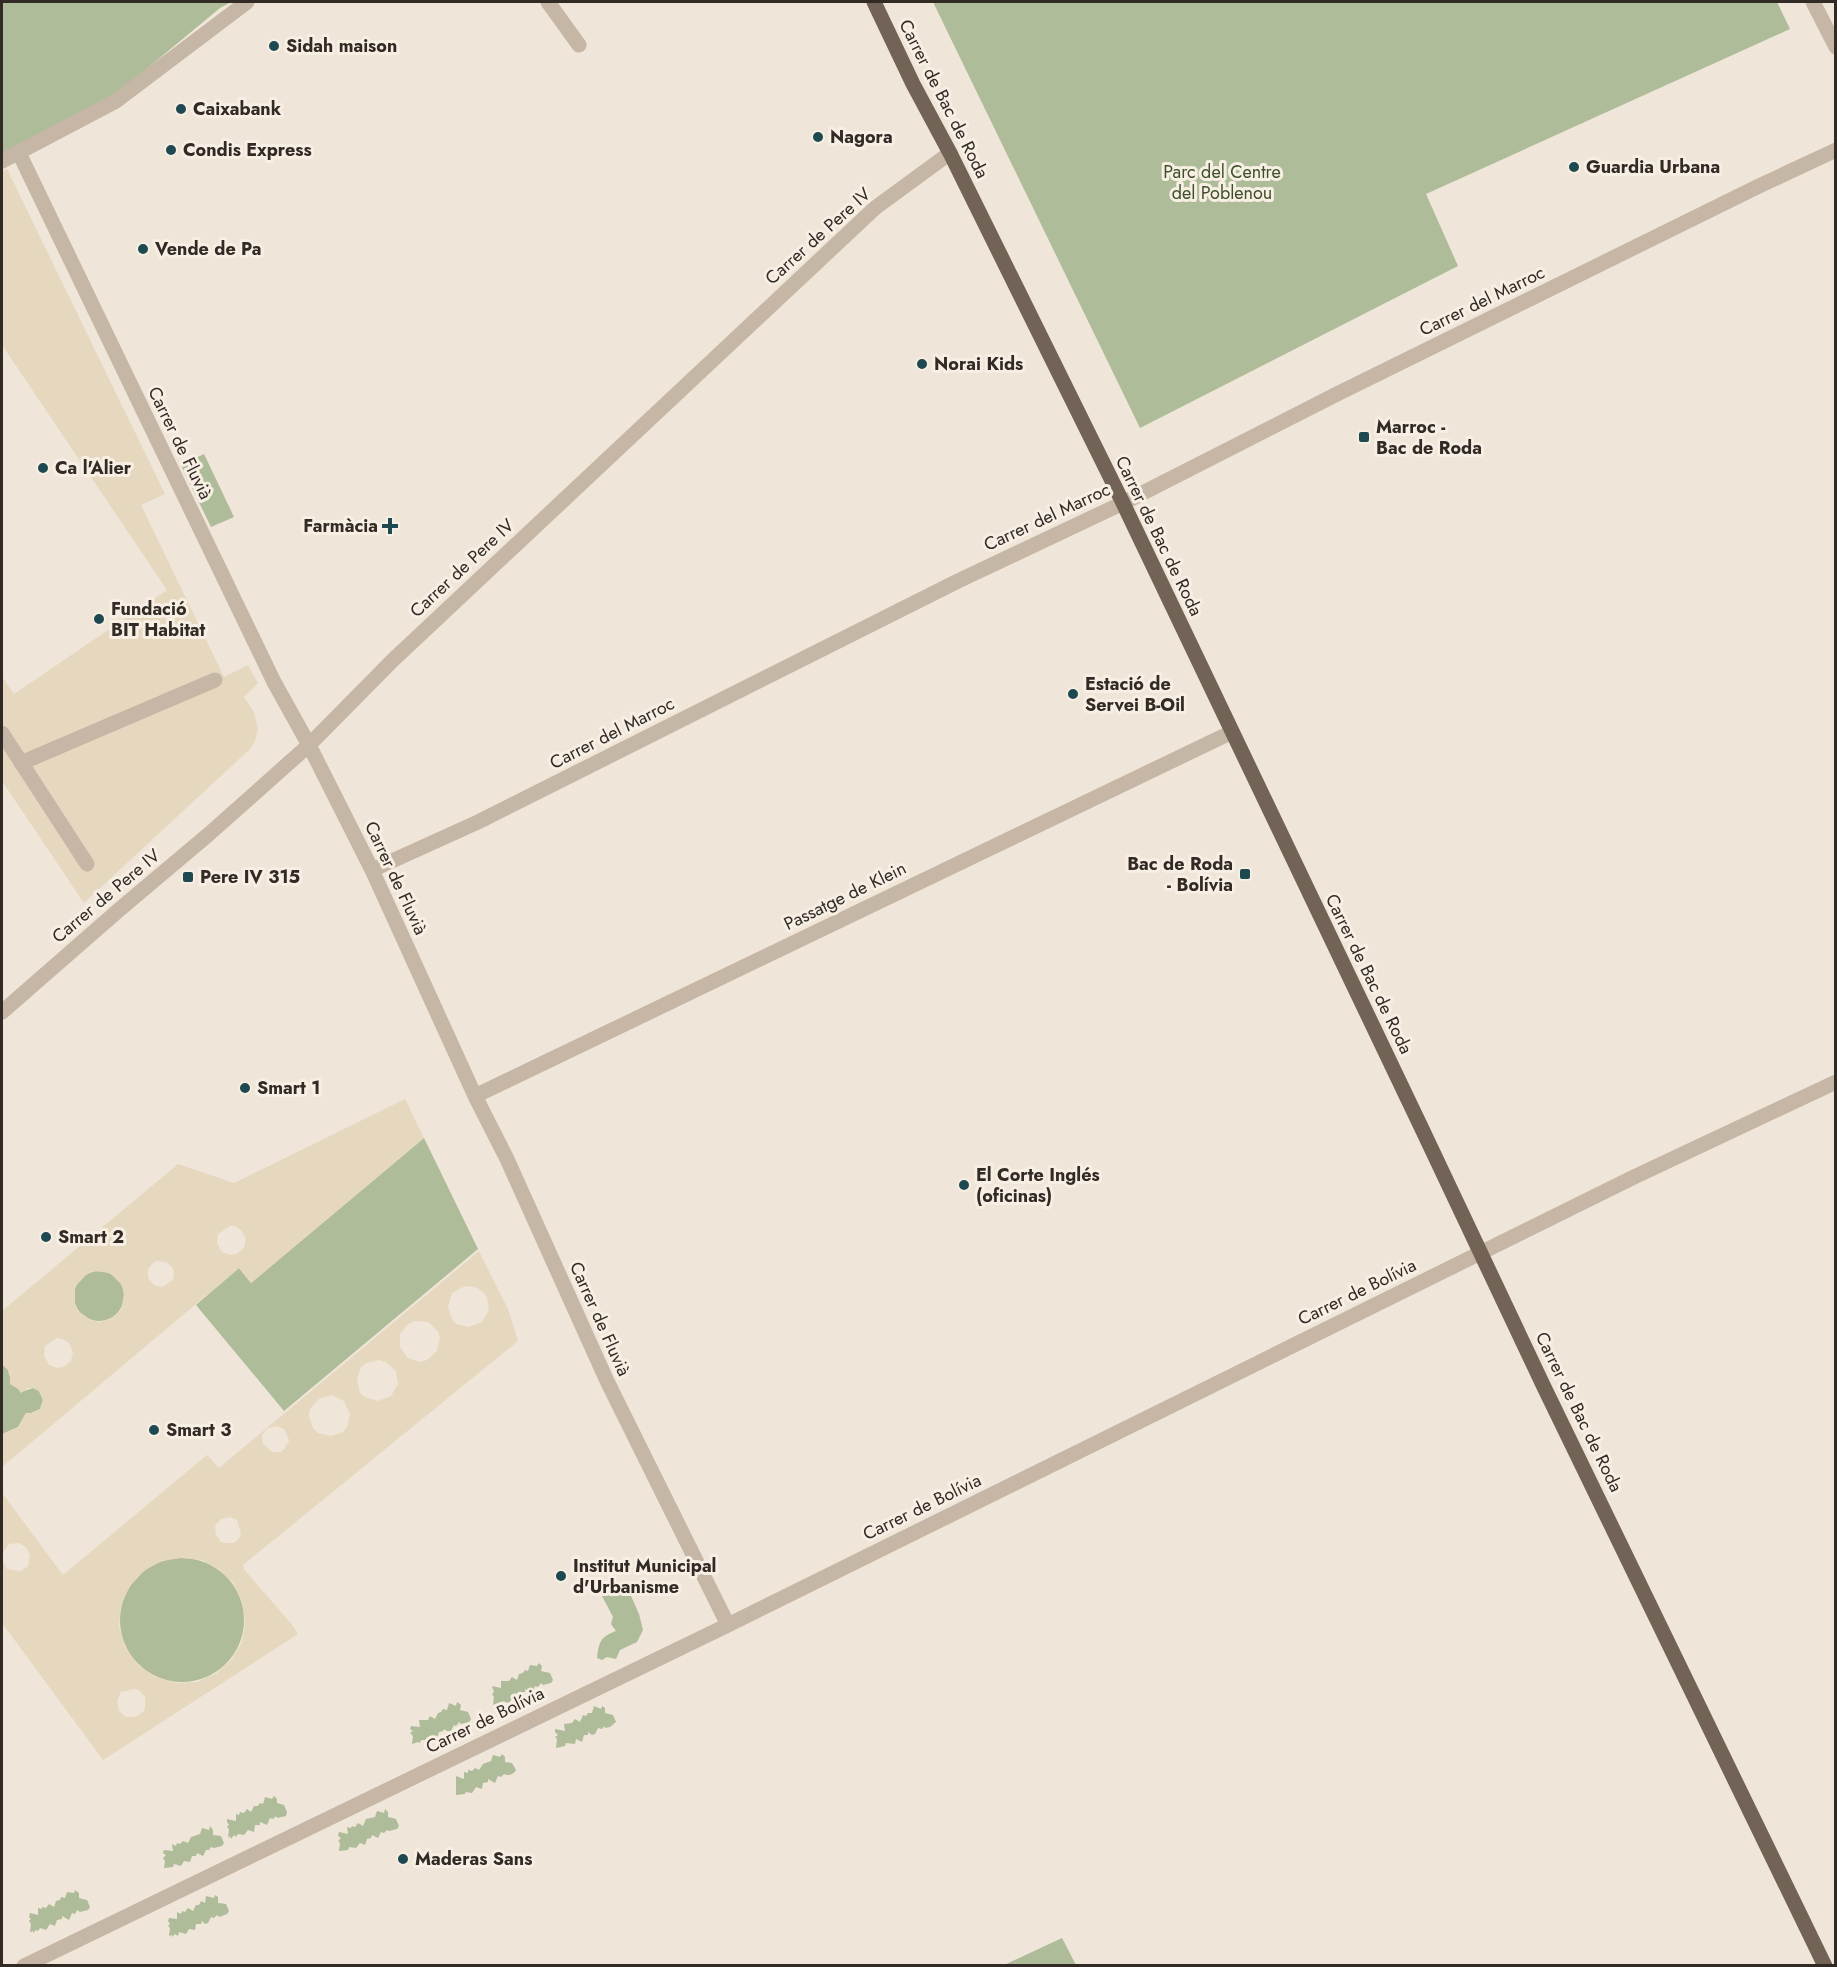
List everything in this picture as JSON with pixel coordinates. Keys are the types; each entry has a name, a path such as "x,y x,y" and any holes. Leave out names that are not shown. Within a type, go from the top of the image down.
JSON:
{"main road":[{"name":"Carrer de Bac de Roda","path":"874,2 1123,503 1544,1387 1825,1965"}],"street":[{"path":"2,161 116,101 247,2"},
{"path":"548,2 579,45"},
{"path":"1813,2 1836,47"},
{"name":"Carrer del Marroc","path":"372,870 478,822 947,586 1123,503 1350,388 1836,150"},
{"name":"Carrer de Fluvià","path":"19,153 274,682 309,744 372,870 475,1096 507,1159 607,1381 728,1625"},
{"name":"Carrer de Pere IV","path":"2,1012 209,834 309,744 393,660 875,208 950,153"},
{"path":"21,763 215,680"},
{"name":"Passatge de Klein","path":"475,1096 1232,732"},
{"path":"2,733 87,864"},
{"name":"Carrer de Bolívia","path":"24,1965 728,1625 1634,1176 1836,1082"}],"green space":[{"path":"2,2 231,2 220,8 120,91 2,155"},
{"name":"Parc del Centre del Poblenou","path":"933,2 1777,2 1790,29 1426,194 1458,266 1140,428"},
{"path":"204,454 234,517 211,527 181,465"},
{"path":"424,1138 478,1249 284,1411 196,1305 239,1268 251,1283"},
{"path":"94,1271 104,1271 117,1278 124,1291 124,1301 117,1314 104,1321 94,1321 85,1317 78,1310 74,1301 74,1291 78,1282 85,1275"},
{"path":"2,1364 8,1370 11,1381 21,1392 33,1388 39,1391 43,1400 40,1409 26,1413 18,1427 3,1434 2,1434"},
{"path":"182,1558 206,1562 226,1576 240,1596 244,1620 240,1644 226,1664 206,1678 182,1682 158,1678 138,1664 124,1644 120,1620 124,1596 138,1576 158,1562"},
{"path":"610,1578 619,1582 622,1590 631,1596 643,1630 637,1642 620,1650 616,1659 607,1657 602,1660 597,1658 600,1644 603,1638 616,1631 611,1624 613,1617 602,1596 610,1592 607,1585"},
{"path":"539,1663 542,1666 541,1671 550,1673 553,1680 551,1683 543,1685 541,1683 538,1687 535,1686 532,1693 525,1689 525,1692 520,1693 518,1699 513,1697 509,1703 502,1701 501,1704 493,1705 492,1686 501,1688 501,1681 509,1681 512,1677 517,1680 519,1674 525,1670 528,1671 530,1665 537,1666"},
{"path":"457,1702 461,1705 460,1710 468,1712 471,1719 469,1722 461,1724 459,1722 451,1731 444,1729 439,1732 437,1738 432,1736 430,1740 421,1740 420,1743 412,1744 411,1726 420,1727 419,1720 428,1720 430,1716 435,1719 443,1709 447,1710 449,1703 456,1706"},
{"path":"594,1706 605,1708 605,1713 613,1715 616,1722 610,1727 598,1728 595,1734 588,1732 588,1735 584,1735 582,1742 576,1739 575,1744 566,1743 565,1746 556,1748 557,1739 555,1737 558,1735 555,1729 565,1731 564,1724 572,1723 575,1719 580,1722 583,1715 592,1713"},
{"path":"502,1754 505,1762 512,1763 516,1770 513,1773 498,1776 495,1783 488,1779 488,1782 483,1783 482,1789 476,1787 472,1793 456,1795 456,1776 464,1779 464,1772 468,1773 468,1770 472,1771 475,1768 479,1770 483,1764 491,1761 493,1755 500,1757"},
{"path":"274,1796 277,1803 284,1805 286,1816 270,1818 267,1825 260,1822 260,1825 255,1825 254,1832 248,1830 244,1835 238,1834 231,1839 230,1836 228,1838 227,1819 236,1821 236,1814 244,1813 247,1809 251,1812 254,1806 263,1804 265,1797 272,1799"},
{"path":"385,1809 388,1817 396,1819 399,1826 397,1829 381,1832 378,1838 372,1835 367,1839 365,1845 360,1843 356,1848 349,1847 348,1850 339,1851 338,1841 341,1838 338,1836 339,1832 348,1834 347,1827 355,1827 358,1823 363,1826 366,1819 375,1817 377,1811 384,1813"},
{"path":"210,1826 213,1835 221,1836 224,1843 222,1846 211,1847 203,1856 197,1853 196,1856 192,1856 190,1862 184,1861 181,1866 174,1864 173,1867 164,1868 163,1858 166,1855 163,1853 164,1850 173,1851 172,1844 176,1846 177,1843 180,1844 183,1841 188,1843 191,1837 200,1834 202,1828 209,1830"},
{"path":"75,1890 79,1893 79,1898 87,1900 90,1907 88,1910 80,1912 77,1910 75,1914 72,1913 69,1920 62,1916 62,1919 57,1920 55,1926 50,1924 46,1930 40,1928 33,1933 33,1931 30,1932 30,1913 38,1915 38,1908 46,1908 49,1904 54,1907 56,1901 61,1897 65,1898 67,1892 74,1893"},
{"path":"215,1895 218,1897 218,1903 226,1904 229,1911 227,1914 211,1917 205,1924 202,1921 201,1924 196,1924 195,1930 189,1929 186,1934 179,1932 178,1936 175,1934 172,1937 172,1935 169,1936 169,1918 177,1919 177,1912 181,1914 188,1908 193,1911 201,1901 205,1903 206,1896 214,1898"},
{"path":"1062,1938 1076,1965 1004,1965"}],"shaded area":[{"path":"7,169 165,494 141,505 224,677 248,665 258,683 244,697 254,712 258,729 250,749 84,903 2,781 2,677 14,694 167,590 2,345 2,172"},
{"path":"405,1099 424,1138 251,1283 239,1268 2,1467 2,1434 18,1427 26,1413 40,1409 43,1400 39,1391 33,1388 28,1388 21,1393 10,1384 8,1370 2,1364 2,1311 178,1164 234,1183","holes":["230,1226 235,1226 242,1231 246,1239 244,1248 231,1255 222,1252 217,1243 218,1234","154,1262 166,1262 174,1272 173,1280 162,1287 154,1285 148,1278 148,1269","94,1271 110,1273 122,1285 124,1294 121,1310 115,1316 99,1322 91,1320 78,1311 75,1303 75,1287 86,1275","57,1338 69,1343 73,1352 71,1361 58,1368 49,1365 44,1356 45,1346"]},
{"path":"479,1251 508,1309 518,1341 243,1565 298,1634 103,1760 2,1623 2,1560 7,1569 21,1571 28,1566 30,1556 27,1548 19,1543 9,1544 2,1554 2,1493 63,1575 207,1455 219,1468","holes":["470,1286 483,1292 487,1297 489,1310 482,1322 469,1327 456,1324 448,1307 452,1293","415,1321 428,1322 438,1331 440,1338 437,1351 427,1360 420,1362 408,1358 400,1347 400,1334 408,1324","379,1360 386,1362 396,1371 398,1384 391,1396 378,1401 360,1393 357,1380 361,1367 366,1363","332,1395 344,1401 350,1414 347,1427 343,1432 331,1436 318,1433 313,1428 309,1416 310,1409 319,1399","277,1426 284,1429 289,1441 281,1452 272,1452 263,1444 262,1435 268,1428","230,1517 237,1520 240,1537 234,1543 221,1542 216,1535 215,1526 221,1519","181,1558 202,1560 220,1570 234,1584 242,1602 245,1622 242,1642 232,1659 217,1673 197,1682 176,1683 155,1677 138,1665 125,1647 119,1627 121,1605 130,1586 145,1570 162,1561","139,1690 145,1697 144,1711 136,1717 126,1717 119,1711 117,1701 121,1692"]}],"place":[{"name":"Sidah maison","path":"274,46"},
{"name":"Caixabank","path":"181,109"},
{"name":"Nagora","path":"818,137"},
{"name":"Condis Express","path":"171,150"},
{"name":"Guardia Urbana","path":"1574,167"},
{"name":"Vende de Pa","path":"143,249"},
{"name":"Norai Kids","path":"922,364"},
{"name":"Marroc - Bac de Roda","path":"1364,437"},
{"name":"Ca l'Alier","path":"43,468"},
{"name":"Farmàcia","path":"390,526"},
{"name":"Fundació BIT Habitat","path":"99,619"},
{"name":"Estació de Servei B-Oil","path":"1073,694"},
{"name":"Bac de Roda - Bolívia","path":"1245,874"},
{"name":"Pere IV 315","path":"188,877"},
{"name":"Smart 1","path":"245,1088"},
{"name":"El Corte Inglés (oficinas)","path":"964,1185"},
{"name":"Smart 2","path":"46,1237"},
{"name":"Smart 3","path":"154,1430"},
{"name":"Institut Municipal d'Urbanisme","path":"561,1576"},
{"name":"Maderas Sans","path":"403,1859"}]}
